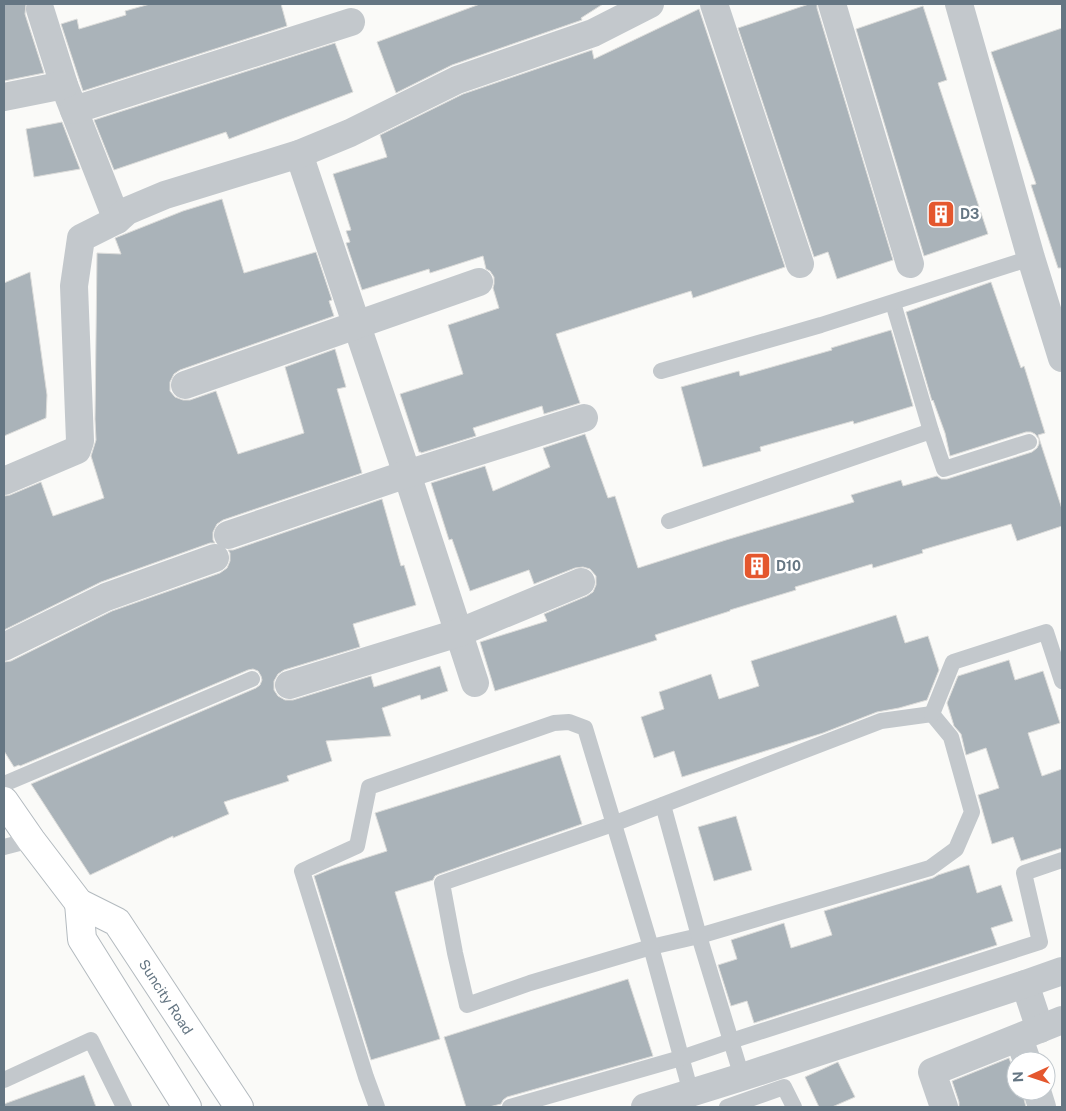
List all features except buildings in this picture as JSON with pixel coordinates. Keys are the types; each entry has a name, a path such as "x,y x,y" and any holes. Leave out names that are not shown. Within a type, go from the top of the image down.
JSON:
{"street":[{"path":"4,481 77,450 80,441 74,286 81,238 117,220 127,211 165,195 299,154 350,133 458,80 593,33 650,4"},
{"path":"714,4 800,264"},
{"path":"832,4 910,264"},
{"path":"959,4 1031,258 1062,357"},
{"path":"40,9 69,98 117,220"},
{"path":"4,97 69,98 351,22"},
{"path":"299,154 475,683"},
{"path":"184,385 479,282"},
{"path":"4,647 106,597 222,546 407,474 584,418"},
{"path":"289,685 458,633 581,582"},
{"name":"Suncity Road","path":"4,801 31,840 79,902 117,922 238,1107"},
{"path":"79,902 82,939 187,1107"},
{"path":"645,1107 742,1077 1062,971"},
{"path":"944,1107 932,1072 1045,1032 1025,984"}],"lane":[{"path":"661,371 821,325 1031,258"},
{"path":"893,303 944,470 1029,442"},
{"path":"669,522 931,431"},
{"path":"932,714 953,662 1046,632 1062,681"},
{"path":"4,784 252,678"},
{"path":"932,714 952,737 972,812 956,849 930,868 698,936 651,946 530,983 467,1005 455,954 442,883 613,824 881,721 932,714"},
{"path":"377,1107 363,1068 302,871 357,846 369,787 554,723 569,722 585,728 651,946 691,1093"},
{"path":"663,805 698,936 742,1077"},
{"path":"4,847 31,840"},
{"path":"510,1107 681,1058 1040,942 1024,873 1062,860"},
{"path":"4,1080 91,1040 124,1107"},
{"path":"727,1107 784,1087 794,1107"}],"place":[{"name":"D3","path":"941,214"},
{"name":"D10","path":"757,566"}]}
